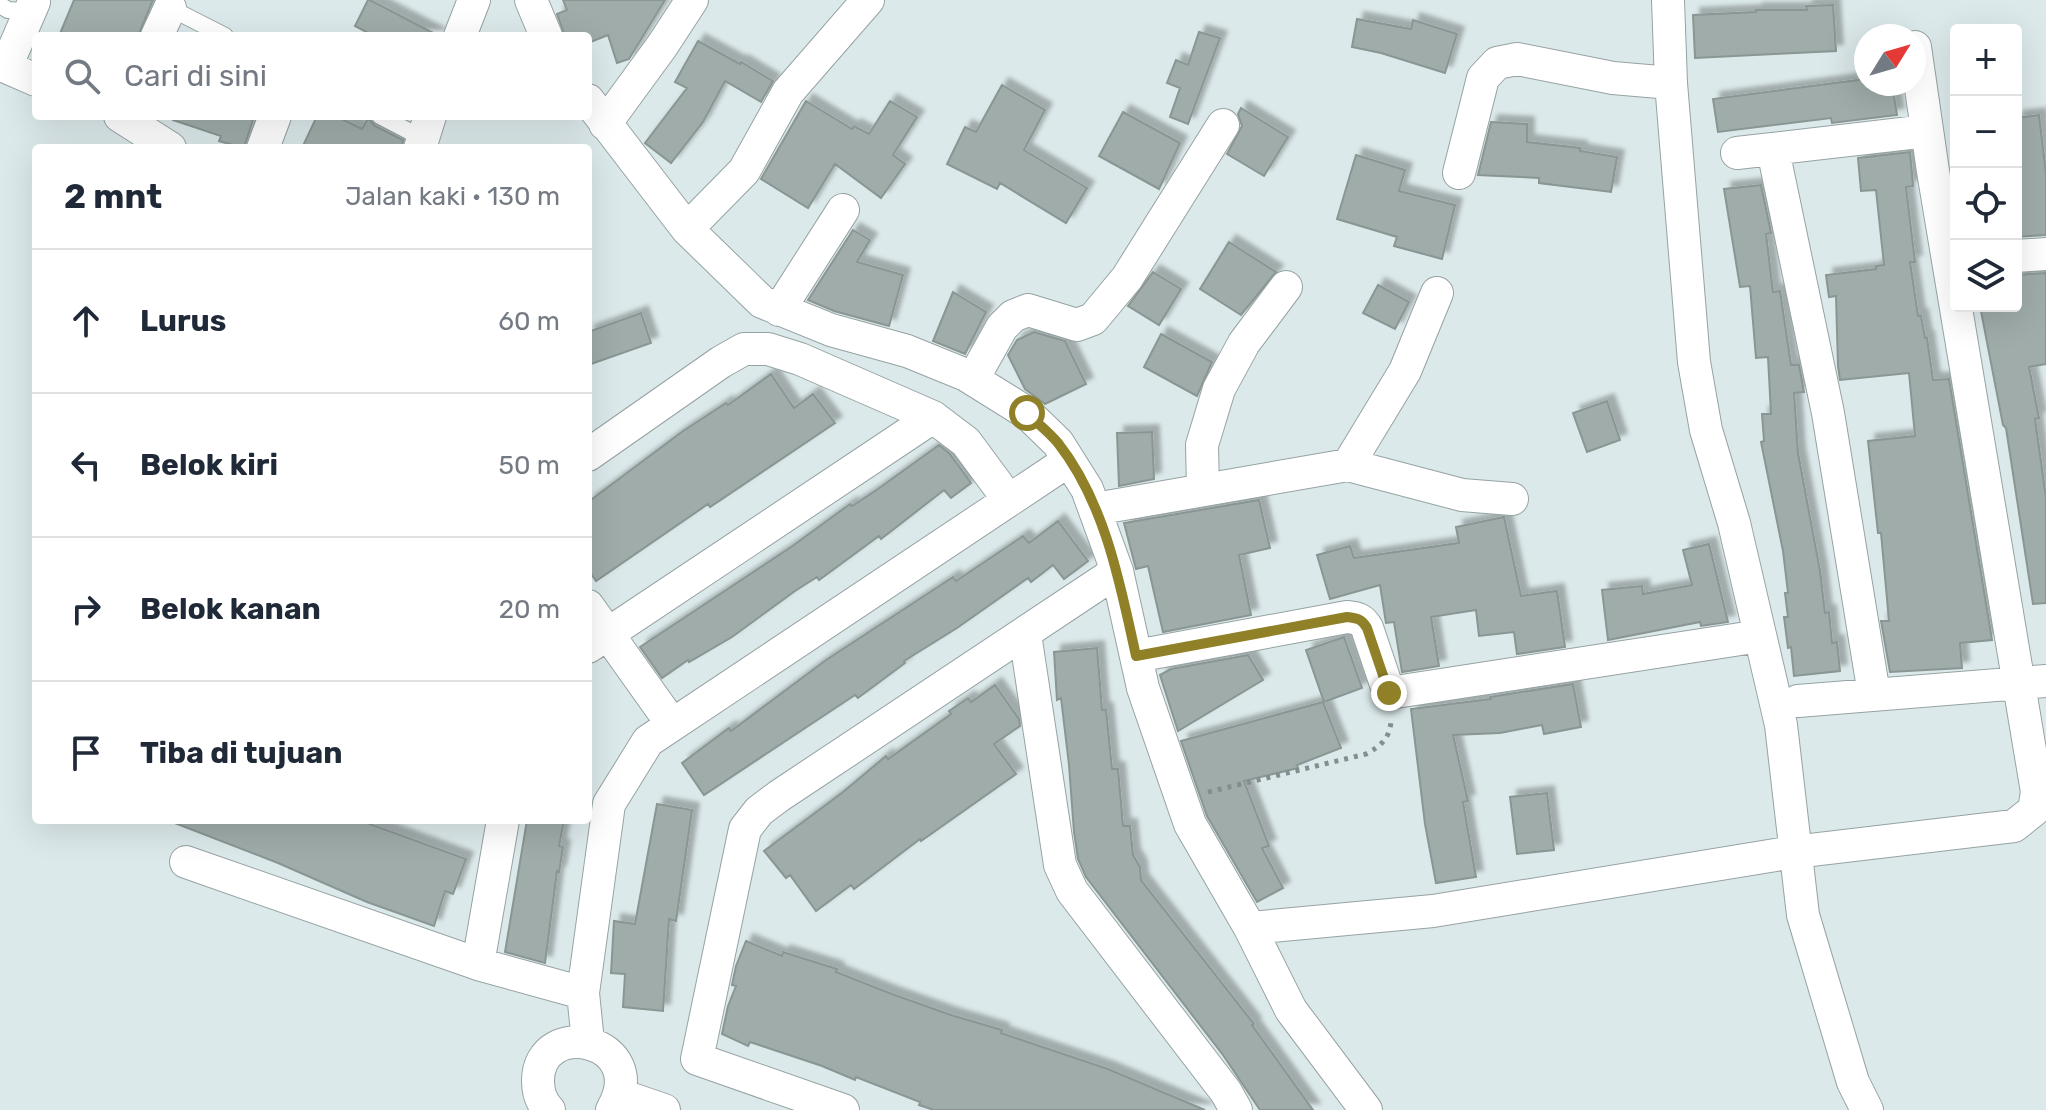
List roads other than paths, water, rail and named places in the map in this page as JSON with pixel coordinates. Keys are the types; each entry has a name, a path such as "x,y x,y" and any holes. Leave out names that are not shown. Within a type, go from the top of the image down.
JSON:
{"street":[{"path":"462,32 474,0"},
{"path":"531,0 544,32"},
{"path":"692,0 596,112 687,229 762,302 831,330 907,351 973,379 1027,413 1058,443 1087,489 1117,571 1143,688 1190,824 1250,928 1291,1010 1366,1110"},
{"path":"687,229 744,171 788,92 868,0"},
{"path":"1668,0 1671,83 1694,362 1706,430 1734,523 1781,725 1803,915 1853,1082 1867,1110"},
{"path":"32,78 6,67 34,1"},
{"path":"1459,173 1483,78 1497,63 1517,59 1613,78 1671,83"},
{"path":"1922,96 1950,250"},
{"path":"126,120 164,144"},
{"path":"264,144 274,120"},
{"path":"973,379 1002,327 1013,316 1028,310 1077,325 1093,319 1127,278 1223,125"},
{"path":"1737,153 1927,131"},
{"path":"1773,150 1828,413 1874,694"},
{"path":"779,310 843,210"},
{"path":"2022,256 2046,254"},
{"path":"1203,490 1202,445 1219,389 1244,343 1286,287"},
{"path":"1348,465 1405,371 1437,293"},
{"path":"1250,928 1433,911 1794,852 2014,826 2024,819 2034,810 2037,792 2032,683 1962,312"},
{"path":"592,452 721,362 744,349 768,349 800,359 933,417 966,442 1008,499"},
{"path":"598,641 933,417"},
{"path":"1095,509 1348,465 1462,495 1512,499"},
{"path":"588,1042 583,993 609,804 648,741 1056,469"},
{"path":"843,1110 697,1059 745,829 759,811 779,796 1107,578"},
{"path":"1136,656 1347,617 1357,618 1367,628 1389,693 1760,636"},
{"path":"592,620 598,641 672,724"},
{"path":"1025,634 1060,865 1072,891 1226,1092 1236,1110"},
{"path":"1798,701 2032,683"},
{"path":"478,964 495,824"},
{"path":"186,862 478,964 583,993"},
{"path":"549,1110 538,1091 538,1074 545,1059 556,1048 571,1042 588,1042 604,1049 615,1061 621,1078 616,1102 664,1110"}],"lane":[{"path":"0,5 8,10 23,11 34,1"},
{"path":"167,15 214,32"},
{"path":"390,120 424,134"}]}
